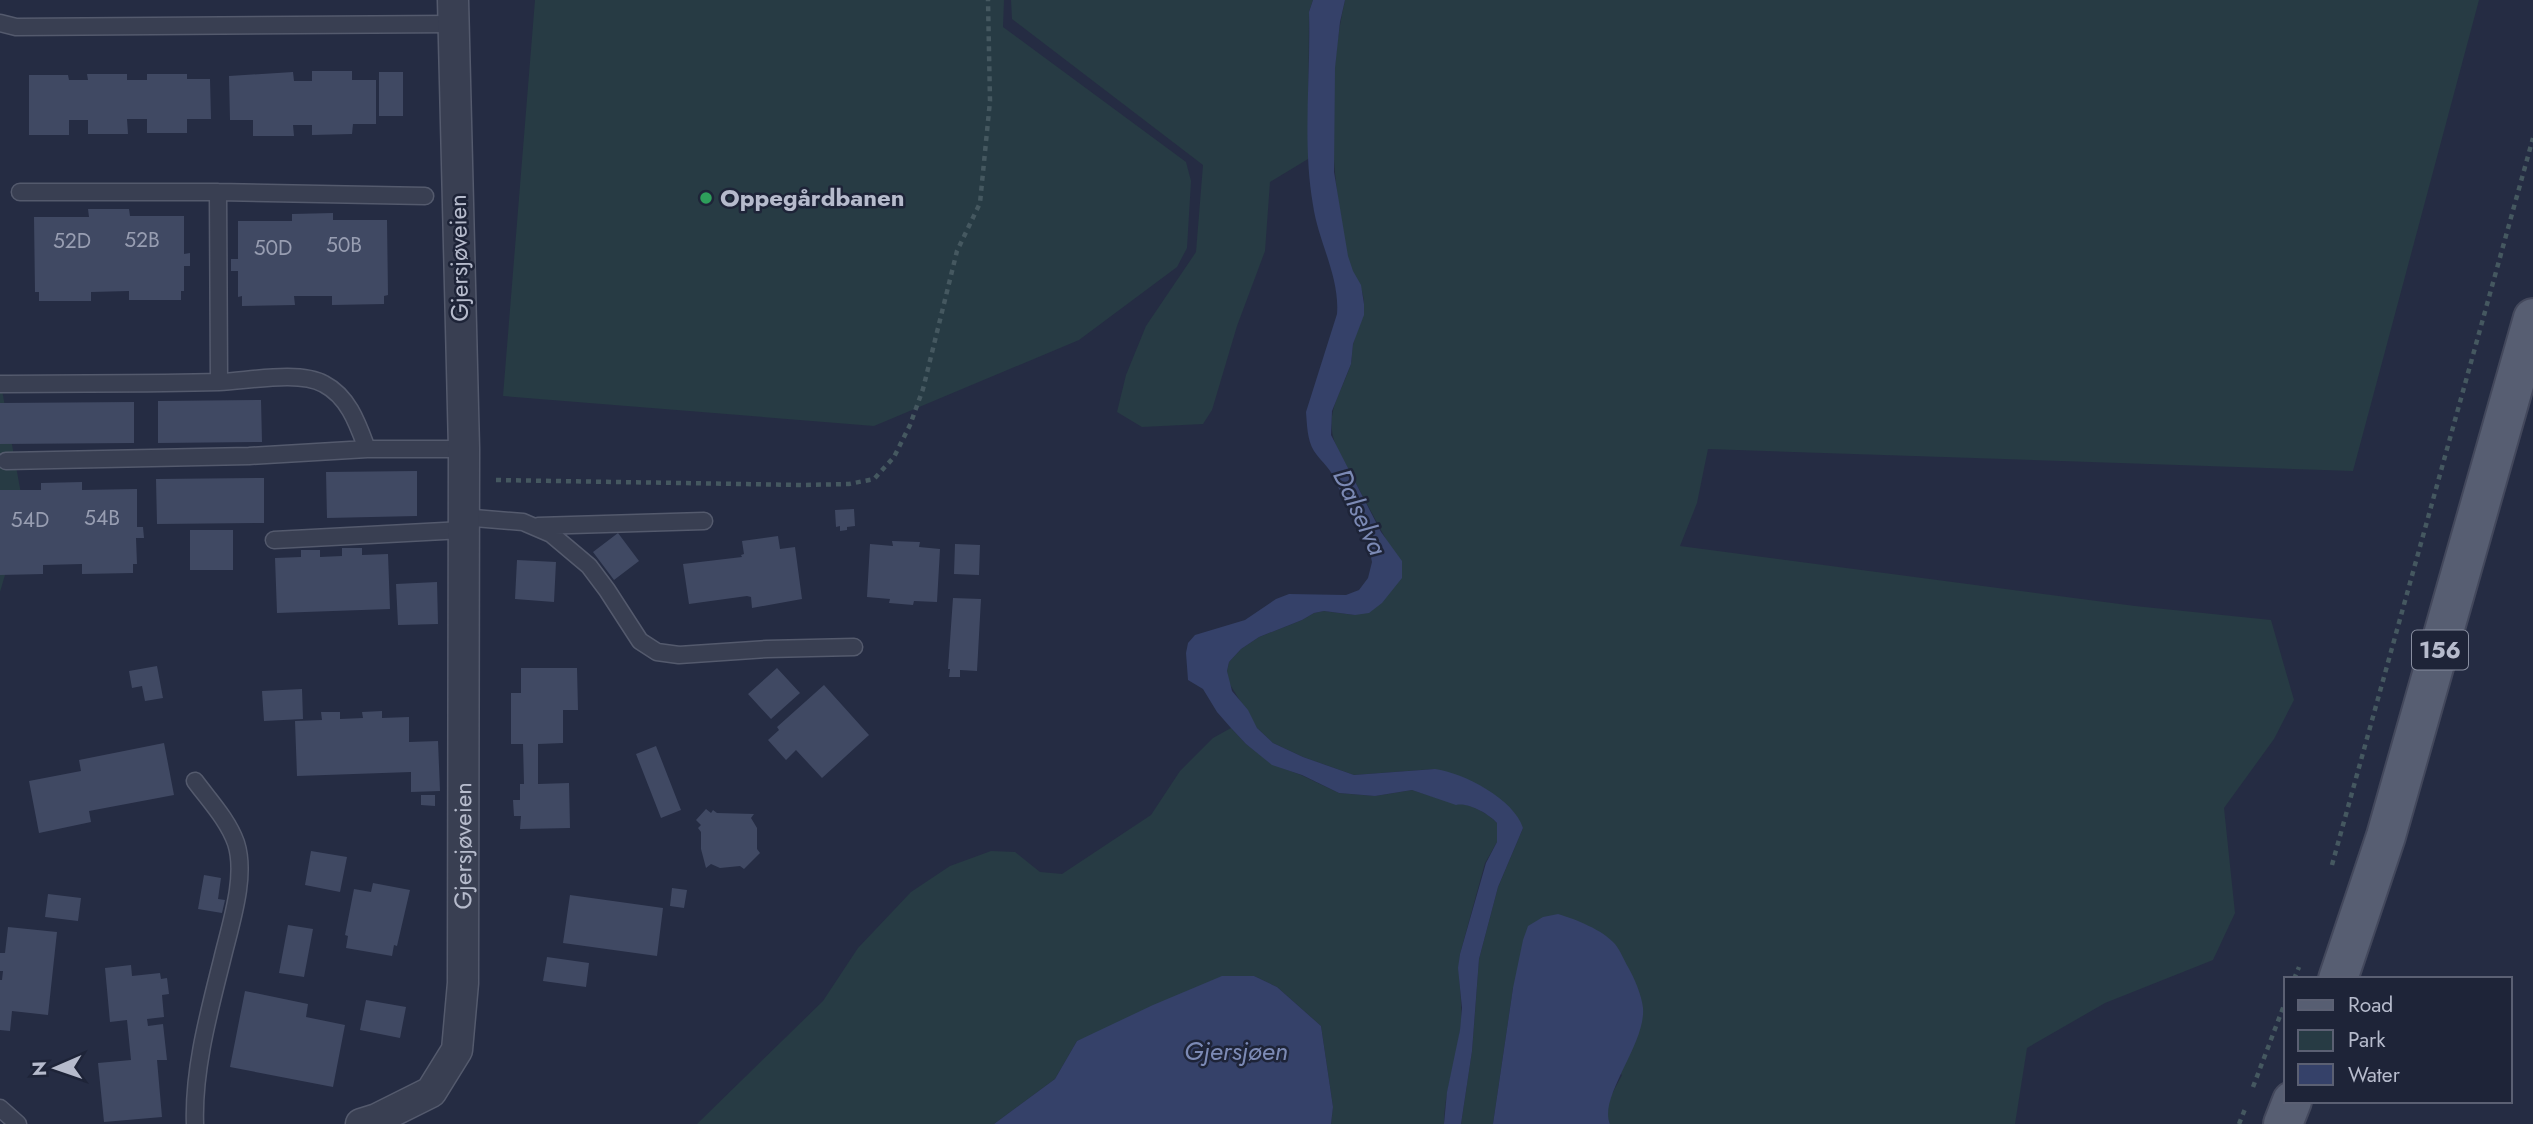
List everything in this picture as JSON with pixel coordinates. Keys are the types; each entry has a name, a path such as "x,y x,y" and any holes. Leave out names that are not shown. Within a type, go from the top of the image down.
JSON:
{"main road":[{"name":"156","path":"2339,977 2386,836 2533,318"},
{"path":"2283,1124 2291,1103"}],"street":[{"name":"Gjersjøveien","path":"361,1124 377,1119 431,1091 457,1050 463,983 464,449 453,12"}],"lane":[{"path":"0,23 16,27 453,12"},
{"path":"20,192 425,196"},
{"path":"218,192 219,382"},
{"path":"0,384 219,382 298,377 324,384 345,401 367,449"},
{"path":"6,461 249,456 367,449 464,449"},
{"path":"536,526 704,521"},
{"path":"274,540 462,523 523,522 551,534 589,566 640,641 657,652 680,655 767,649 854,648"},
{"path":"195,780 224,819 236,844 238,862 237,898 199,1068 195,1124"},
{"path":"0,1108 18,1124"}],"path":[{"path":"463,480 802,485 849,484 874,479 894,457 910,425 923,389 957,251 979,203 990,101 988,0"},
{"path":"2329,877 2533,138"},
{"path":"2295,977 2304,954"},
{"path":"2239,1124 2284,1005"}],"green space":[{"name":"Oppegårdbanen","path":"535,0 1004,0 1003,27 1186,162 1191,181 1187,248 1177,267 1079,340 874,426 503,396"},
{"path":"1011,0 1313,0 1309,12 1308,159 1270,182 1265,251 1237,326 1212,410 1203,424 1142,427 1117,412 1126,375 1146,326 1196,252 1203,165 1012,19"},
{"path":"1345,0 2479,0 2353,471 1708,449 1697,503 1680,546 2135,606 2271,620 2294,700 2274,739 2224,808 2235,913 2213,960 2105,1003 2027,1048 2015,1124 1610,1124 1608,1105 1622,1075 1513,988 1493,1124 1461,1124 1472,1051 1479,959 1498,887 1523,828 1435,769 1354,775 1273,743 1257,728 1229,683 1227,671 1229,662 1241,649 1259,637 1314,613 1324,611 1355,615 1389,545 1337,448 1332,426 1334,407 1351,364 1353,344 1364,305 1362,291 1347,253 1333,141 1336,54"},
{"path":"0,379 24,510 0,592"},
{"path":"1231,728 1246,744 1272,764 1339,793 1375,796 1412,790 1472,807 1497,823 1497,842 1485,863 1460,954 1461,1021 1444,1124 1331,1124 1333,1107 1321,1026 1277,987 1254,976 1077,1041 1055,1079 994,1124 697,1124 823,1001 858,948 911,892 950,866 991,851 1015,852 1040,872 1062,874 1151,815 1180,771 1213,738"}],"water":[{"name":"Dalselva","path":"1313,0 1345,0 1335,68 1334,172 1348,256 1361,285 1364,304 1364,315 1353,344 1351,364 1332,411 1331,435 1381,532 1402,561 1402,578 1382,603 1369,613 1314,613 1259,637 1241,649 1229,662 1227,671 1232,691 1248,710 1257,728 1273,743 1354,775 1435,769 1447,771 1486,789 1510,807 1518,817 1523,828 1498,887 1479,959 1472,1051 1461,1124 1444,1124 1462,1008 1458,968 1486,863 1497,842 1497,823 1472,807 1456,805 1412,790 1375,796 1339,793 1302,775 1272,765 1231,728 1203,689 1188,680 1186,653 1188,643 1195,635 1245,620 1276,599 1289,594 1346,595 1359,590 1368,578 1372,562 1365,530 1333,475 1314,451 1307,427 1306,412 1337,314 1335,286 1316,219 1308,157 1309,12"},
{"path":"1558,914 1596,930 1619,949 1639,992 1643,1008 1642,1022 1611,1100 1608,1113 1610,1124 1493,1124 1513,988 1523,940 1528,926 1543,917"},
{"name":"Gjersjøen","path":"1222,976 1254,976 1277,987 1321,1026 1333,1107 1331,1124 994,1124 1055,1079 1077,1041"}],"building":[{"path":"312,71 352,71 352,80 376,80 376,124 353,124 352,134 312,135 312,125 293,125 294,136 253,136 253,120 230,120 229,76 293,72 294,81 312,81"},
{"path":"379,72 403,72 403,116 379,116"},
{"path":"87,74 127,74 127,80 147,80 147,74 187,74 187,79 210,79 211,119 187,119 187,133 147,133 147,119 127,119 128,134 88,134 88,120 69,120 69,135 29,135 29,75 68,75 69,80 88,80"},
{"path":"88,209 129,209 130,216 184,216 184,254 190,253 190,266 184,266 184,291 181,291 181,300 129,300 129,291 91,292 91,301 39,301 39,292 35,292 34,217 89,217"},
{"path":"333,213 333,220 387,220 388,295 384,296 384,304 332,305 332,296 294,296 295,305 242,306 242,296 238,297 238,271 231,271 231,259 238,259 238,221 292,221 292,214"},
{"path":"261,400 262,442 158,443 158,401"},
{"path":"134,402 134,443 0,444 0,403"},
{"path":"417,471 417,516 327,518 326,472"},
{"path":"264,478 264,523 157,524 156,479"},
{"path":"82,482 82,490 137,489 137,527 143,527 144,538 136,538 137,564 133,564 133,573 82,574 82,564 43,565 43,574 0,575 0,490 41,490 41,483"},
{"path":"854,509 855,526 840,531 840,526 836,527 835,510"},
{"path":"190,530 233,530 233,570 190,570"},
{"path":"618,533 639,561 614,580 593,552"},
{"path":"778,536 780,549 795,547 802,599 752,608 751,597 747,596 689,604 683,564 742,557 742,541"},
{"path":"892,541 920,542 919,547 940,549 937,602 914,601 913,605 889,603 890,599 867,597 870,544 893,546"},
{"path":"955,544 980,545 979,575 954,574"},
{"path":"342,548 362,548 362,555 388,554 390,609 277,613 275,558 301,557 301,550 320,550 320,557 342,556"},
{"path":"517,560 556,562 554,602 515,599"},
{"path":"437,582 438,624 398,625 396,584"},
{"path":"953,598 981,599 977,671 960,670 960,677 949,677 948,669"},
{"path":"157,666 163,698 145,701 142,686 132,688 129,671"},
{"path":"521,668 577,668 578,710 563,710 563,743 538,744 538,784 569,783 570,828 520,829 521,816 514,816 513,800 520,800 520,784 524,784 523,744 511,744 511,693 521,693"},
{"path":"777,668 800,693 771,719 748,694"},
{"path":"824,685 869,735 822,778 796,750 786,760 768,740 779,730 777,727"},
{"path":"302,689 303,719 264,721 262,691"},
{"path":"382,711 382,718 409,717 409,742 438,741 440,791 411,792 411,772 297,776 295,721 322,720 321,712 340,712 340,719 363,718 362,712"},
{"path":"164,743 174,795 89,811 91,822 39,833 29,781 81,771 79,760"},
{"path":"656,746 681,810 661,818 636,754"},
{"path":"421,795 435,795 435,806 421,805"},
{"path":"706,809 711,813 713,810 717,813 754,814 751,818 757,828 757,849 760,853 744,869 740,866 720,868 711,864 706,868 701,849 701,832 698,828 701,825 696,820"},
{"path":"311,851 347,857 340,892 305,885"},
{"path":"204,875 221,878 218,899 225,900 222,913 198,909"},
{"path":"373,883 410,890 397,946 394,945 392,956 346,948 348,936 345,935 354,889 371,892"},
{"path":"672,888 687,890 684,908 670,906"},
{"path":"48,894 81,898 78,921 45,917"},
{"path":"570,895 663,908 657,956 563,943"},
{"path":"288,925 313,929 304,977 279,973"},
{"path":"8,927 57,932 48,1015 12,1011 10,1031 0,1030 0,980 3,971 0,971 0,953 5,953"},
{"path":"547,957 589,963 586,987 543,981"},
{"path":"131,965 132,976 160,973 161,979 167,978 169,994 162,995 164,1017 147,1019 148,1026 163,1024 167,1060 157,1060 162,1117 104,1122 98,1063 131,1060 127,1020 110,1022 105,968"},
{"path":"245,991 308,1004 306,1017 345,1025 333,1087 230,1067"},
{"path":"366,1000 406,1007 400,1038 360,1030"}],"place":[{"name":"Oppegårdbanen","path":"706,198"}]}
